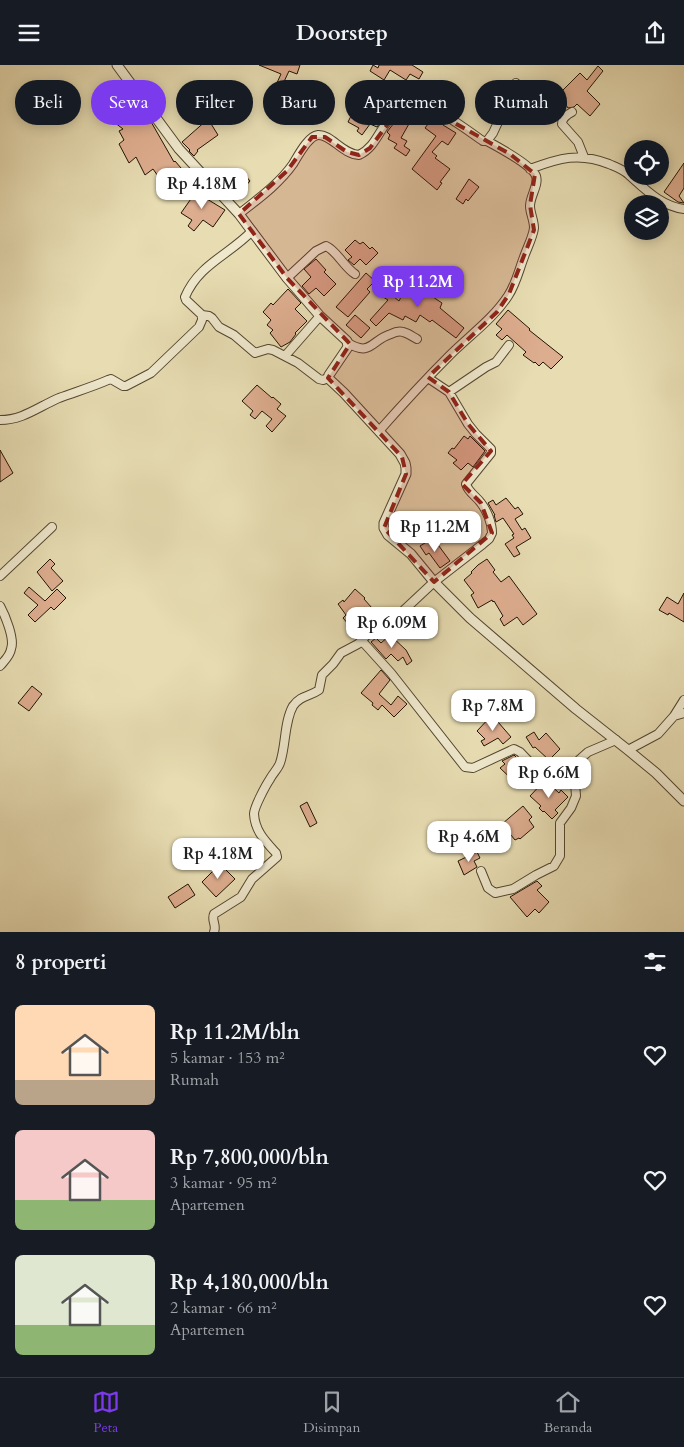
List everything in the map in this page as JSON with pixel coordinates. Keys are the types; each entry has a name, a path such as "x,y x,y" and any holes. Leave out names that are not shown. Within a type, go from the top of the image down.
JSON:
{"street":[{"path":"117,65 179,149 239,214 287,278 320,316 348,343 356,348 366,348 372,346 386,335 398,331 417,339"},
{"path":"239,214 287,171 312,137 317,135 325,137 347,152 358,155 370,148 396,113 410,115 423,108 437,111 483,141 487,141 510,154 536,174 537,183 530,205 534,230 509,295 497,312 452,353 379,431"},
{"path":"572,112 563,118 562,125 578,142 584,157"},
{"path":"487,141 497,125"},
{"path":"530,169 554,160 584,157 605,162 620,168 658,200 676,208 684,209"},
{"path":"252,231 242,242 200,272 185,299 202,315 212,318 219,327 234,335 255,353 268,349 273,350 298,363 319,379 328,378 348,347 348,343"},
{"path":"287,278 316,251 326,246 330,248 345,267 355,274"},
{"path":"0,420 8,421 24,415 57,399 82,391 108,379 123,386 141,379 158,367 195,331 202,320 202,315"},
{"path":"284,356 320,316"},
{"path":"449,392 496,362 509,345"},
{"path":"328,378 400,454 406,468 404,479 386,517 384,528 388,535 411,554 434,582 470,618 569,703 656,773 684,801"},
{"path":"214,932 215,927 212,918 214,914 241,897 252,879 277,857 276,853 259,832 254,810 280,763 293,707 303,697 319,690 322,675 334,664 341,653 362,641 370,633 403,611 434,582 491,536 492,531 488,517 481,503 468,489 466,484 491,451 468,424 449,392 428,378"},
{"path":"0,576 52,527"},
{"path":"0,606 7,623 12,645 11,651 0,666"},
{"path":"362,641 391,673 465,767 473,768 514,749 520,752 541,774 574,773"},
{"path":"628,750 658,734 674,716 684,700"},
{"path":"674,716 684,713"},
{"path":"481,871 488,888 495,893 513,889 554,866 560,856 560,823 571,808 576,796 574,770 579,760 588,752 616,740"}],"highlighted area":[{"path":"428,108 510,154 535,174 530,205 534,230 509,294 497,312 428,377 449,392 468,424 491,451 462,484 481,503 492,533 434,582 384,528 406,474 402,457 328,378 350,344 287,278 239,214 287,171 312,137 325,137 347,152 359,155 370,148 396,113 410,114"}],"building":[{"path":"259,65 300,65 297,74 289,71 285,80 278,80 281,74"},
{"path":"373,65 378,68 379,65 412,65 423,72 419,79 410,74 406,80 390,70 384,80 370,71"},
{"path":"598,66 603,71 587,91 600,104 590,116 577,104 574,107 567,106 567,86 580,73 587,80"},
{"path":"118,125 153,125 174,162 181,168 163,183 153,169 145,175 136,157 129,163 119,144 124,140 119,131 123,129"},
{"path":"201,125 212,125 218,135 197,150 194,156 182,142"},
{"path":"354,125 369,125 362,135 357,131 359,128"},
{"path":"392,125 408,125 401,138 407,141 404,146 410,150 406,156 394,148 397,144 388,139 390,135 387,132"},
{"path":"427,125 443,125 456,133 448,145 442,141 432,152 437,156 435,158 450,169 440,182 442,183 437,190 412,169 436,136 425,128"},
{"path":"684,163 684,188 679,196 684,203 678,202 664,192"},
{"path":"240,169 250,181 243,189 241,188 235,193 224,184"},
{"path":"469,179 479,187 468,201 466,199 463,204 456,199"},
{"path":"200,186 211,193 207,199 225,210 213,227 203,220 194,231 188,226 192,220 181,213"},
{"path":"355,240 360,244 363,242 370,249 372,247 378,253 366,265 360,259 354,265 348,260 352,257 345,250"},
{"path":"316,259 326,270 324,272 336,284 324,296 316,288 309,294 302,286 311,277 304,269"},
{"path":"366,273 375,281 367,289 370,292 348,317 336,307"},
{"path":"410,279 425,287 429,280 435,284 430,295 442,303 440,308 464,328 456,338 432,320 430,322 420,315 416,322 405,316 403,320 389,313 376,326 370,320 388,300 383,297 388,292 399,301"},
{"path":"288,289 301,303 295,309 307,321 295,333 290,342 281,347 270,333 273,330 267,325 271,320 263,312 271,303 273,305"},
{"path":"508,310 529,330 563,357 551,369 543,362 539,366 523,355 526,352 507,335 502,340 496,335 502,329 496,324"},
{"path":"355,315 370,328 361,338 346,325"},
{"path":"257,385 281,404 277,409 286,416 272,432 266,426 272,419 262,411 255,419 250,415 253,411 242,401"},
{"path":"464,436 468,439 470,436 485,451 473,467 468,463 461,470 453,463 457,460 448,453 452,448 454,449"},
{"path":"0,450 13,473 0,482"},
{"path":"506,498 515,509 518,507 523,514 515,519 522,530 525,528 531,538 516,547 520,554 514,557 505,544 514,538 512,535 514,534 503,518 496,522 495,515 488,503 493,500 496,505"},
{"path":"433,538 450,561 440,568 429,553 426,555 420,546"},
{"path":"50,559 55,564 51,568 63,581 52,591 37,572"},
{"path":"487,559 495,570 493,572 501,582 509,576 537,614 523,625 517,617 504,626 500,619 503,616 492,600 478,608 471,595 474,593 464,580 478,565"},
{"path":"29,587 45,601 57,589 66,598 54,610 51,607 35,622 28,615 38,605 24,593"},
{"path":"355,589 380,617 364,630 356,620 349,625 343,618 346,615 338,604 343,600 344,602"},
{"path":"684,593 684,622 669,613 668,615 659,610 667,597 678,604"},
{"path":"390,635 406,650 412,661 407,665 403,657 398,661 391,654 386,659 371,642 376,638 381,643"},
{"path":"381,670 390,680 379,694 391,705 398,696 407,704 394,717 382,705 378,710 361,693"},
{"path":"32,686 42,694 29,711 18,703"},
{"path":"492,715 511,737 503,744 498,738 484,746 481,741 485,739 477,731"},
{"path":"534,732 539,740 546,733 560,749 549,760 535,747 533,748 526,737"},
{"path":"514,755 533,774 519,786 500,768 505,764 502,761"},
{"path":"545,780 559,793 561,790 568,797 555,810 558,813 552,819 539,808 541,806 530,796"},
{"path":"307,802 317,823 310,827 300,806"},
{"path":"523,806 532,817 529,820 534,827 520,839 515,840 502,824"},
{"path":"477,852 480,858 474,861 477,867 464,875 458,861"},
{"path":"220,864 235,879 216,897 202,882"},
{"path":"537,881 542,886 537,890 549,902 539,913 535,909 527,917 510,897"},
{"path":"188,884 195,895 175,908 168,897"}]}
